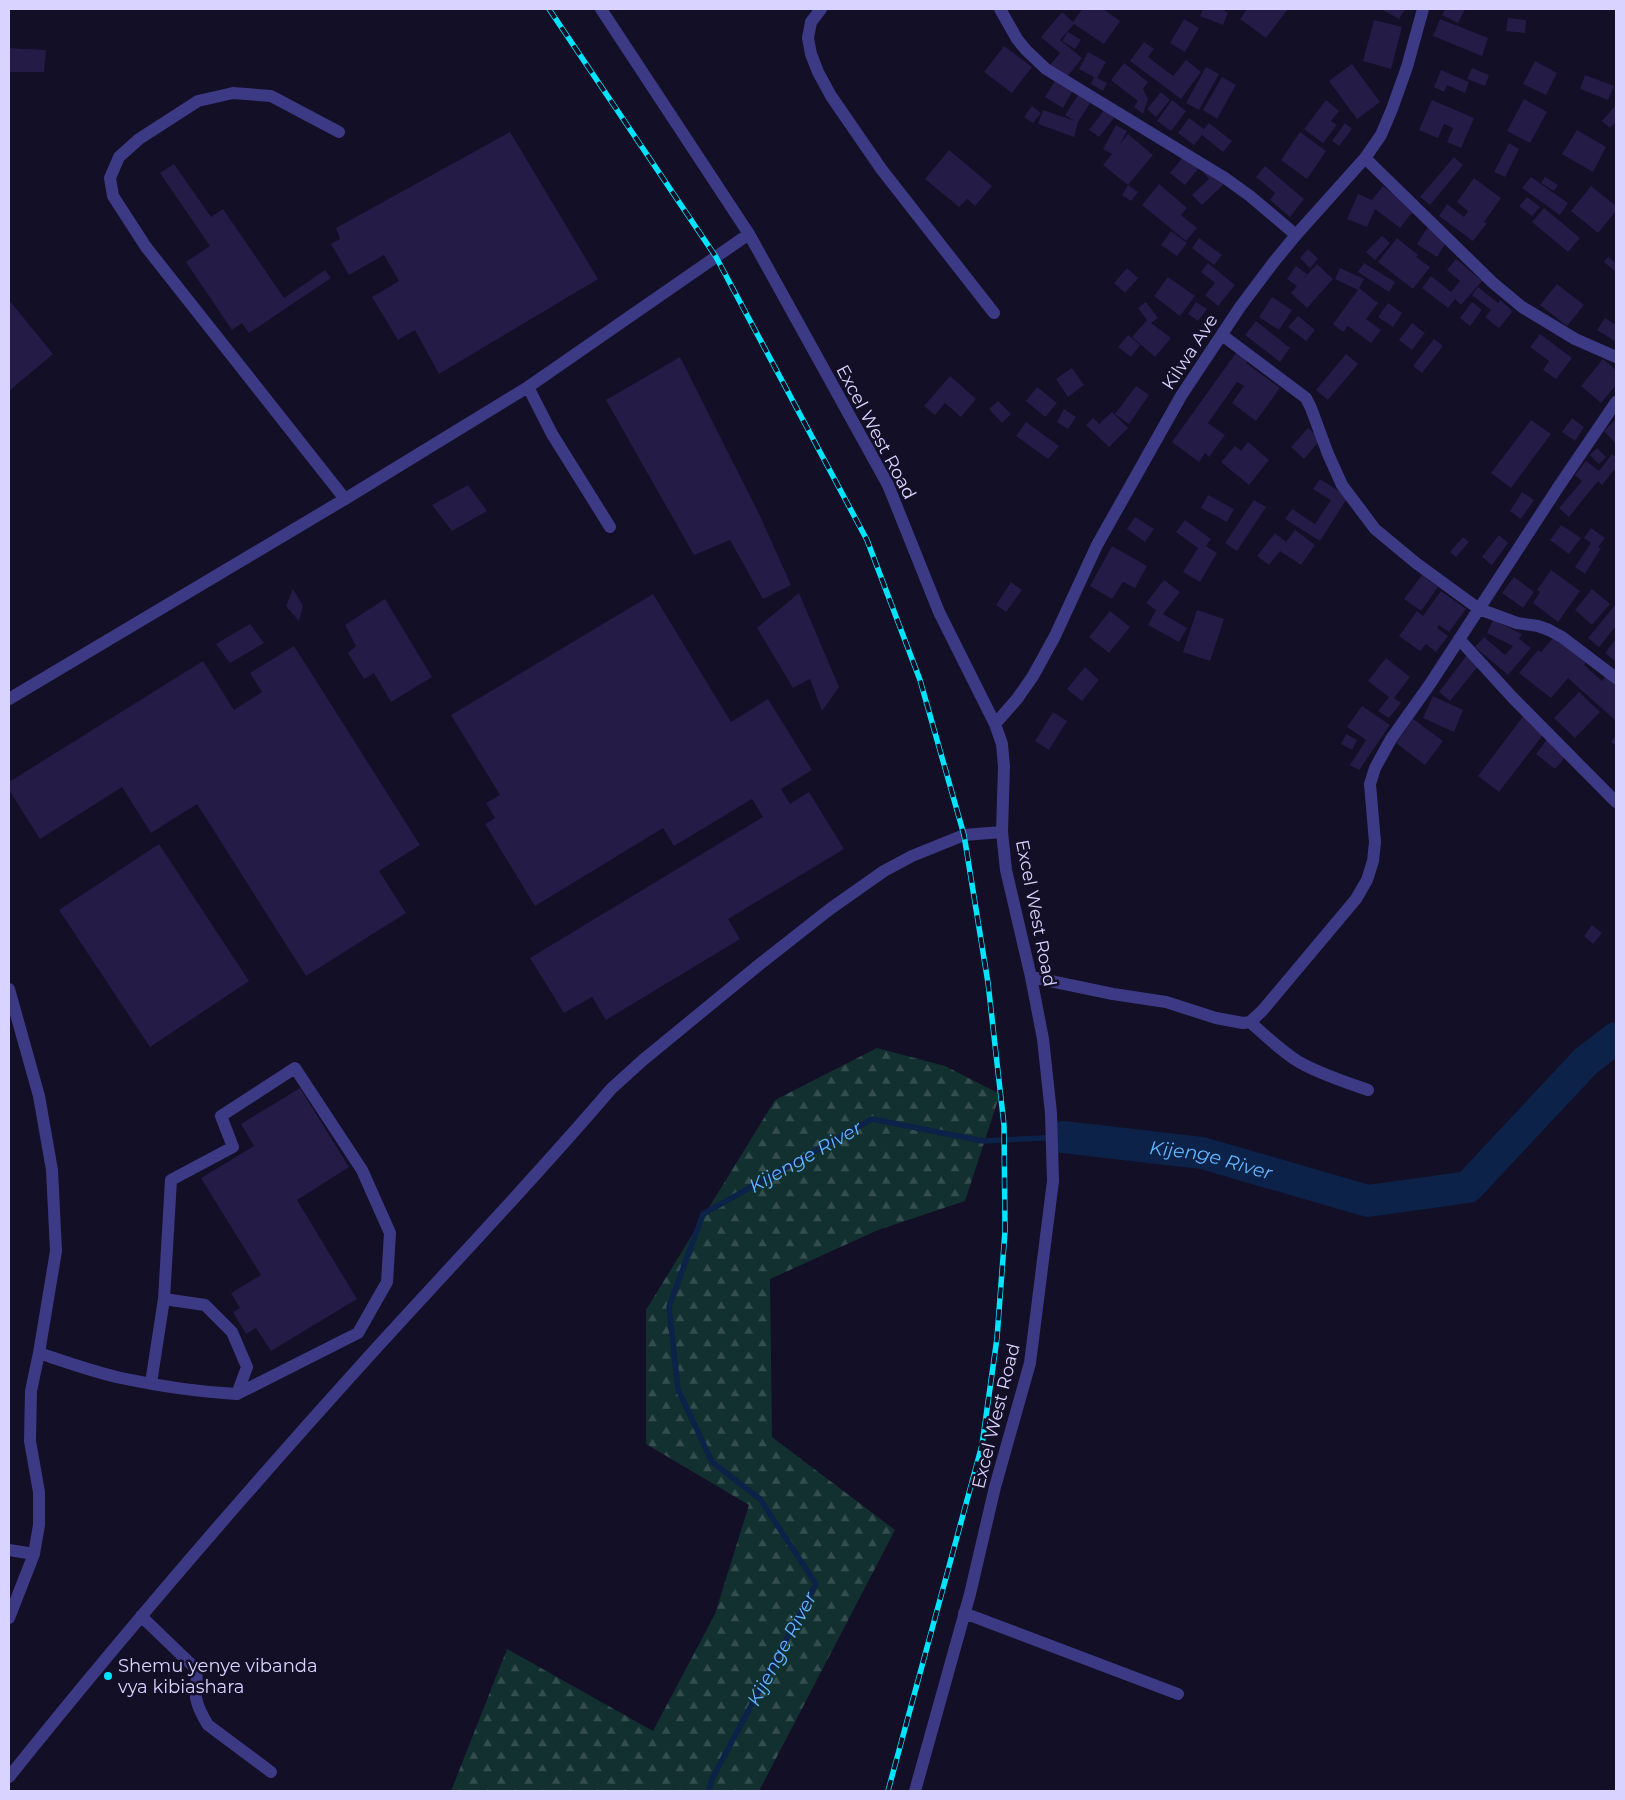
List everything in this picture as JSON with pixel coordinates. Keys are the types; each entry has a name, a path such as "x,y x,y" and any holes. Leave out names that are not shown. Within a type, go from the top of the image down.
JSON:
{"street":[{"name":"Excel West Road","path":"601,9 748,234 888,485 939,612 995,724 1002,744 1004,767 1002,832 1006,870 1031,977 1043,1039 1052,1113 1052,1181 1030,1363 995,1487 964,1613 914,1791"},
{"path":"821,9 811,22 808,38 811,54 831,96 843,117 882,170 994,312"},
{"path":"1000,9 1017,39 1046,69 1225,178 1250,196 1296,235"},
{"name":"Kilwa Ave","path":"995,724 1017,699 1033,676 1097,545 1181,396 1262,278 1296,235 1365,158 1381,135 1407,67 1423,9"},
{"path":"339,132 271,96 233,93 198,101 139,139 119,157 110,178 113,196 146,247 345,499"},
{"path":"1365,158 1492,282 1522,307 1575,339 1616,357"},
{"path":"9,699 345,499 528,387 748,234"},
{"path":"1222,335 1306,398 1342,485 1375,529 1416,563 1479,609 1517,623 1538,626 1549,630 1562,637 1616,678"},
{"path":"528,387 552,434 610,527"},
{"path":"1031,977 1113,994 1166,1002 1216,1018 1243,1023 1250,1022 1262,1011 1356,899 1367,880 1373,861 1375,842 1370,784 1375,768 1391,739 1616,402"},
{"path":"1459,639 1513,698 1616,802"},
{"path":"9,1776 140,1616 366,1359 611,1089 643,1060 830,909 884,872 912,856 964,835 1002,832"},
{"path":"9,988 39,1096 52,1170 56,1252 31,1391 30,1441 39,1492 39,1525 34,1554 9,1618"},
{"path":"1250,1022 1277,1046 1299,1062 1324,1074 1368,1090"},
{"path":"39,1354 120,1378 151,1384 215,1393 237,1394 358,1333 387,1282 390,1234 362,1170 294,1068 222,1116 233,1147 171,1180 164,1300 151,1384"},
{"path":"164,1300 205,1305 232,1332 247,1368 237,1394"},
{"path":"9,1550 34,1554"},
{"path":"964,1613 1178,1694"},
{"path":"140,1616 196,1668 196,1698 201,1714 208,1724 271,1772"}],"green space":[{"path":"877,1048 945,1066 1000,1094 965,1201 878,1230 770,1279 772,1437 895,1530 759,1791 451,1791 507,1649 653,1731 715,1614 749,1505 646,1444 646,1310 775,1100"}],"building":[{"path":"1082,9 1103,9 1120,21 1104,44 1074,24 1060,40 1082,58 1067,77 1077,83 1063,108 1045,97 1060,73 1050,65 1060,53 1041,37 1062,12 1073,22"},
{"path":"1203,9 1226,9 1224,11 1228,13 1223,25 1200,16"},
{"path":"1247,9 1288,9 1266,38 1240,19"},
{"path":"1381,9 1405,9 1399,19"},
{"path":"1445,9 1465,9 1458,23 1442,15"},
{"path":"1508,18 1526,20 1525,33 1506,31"},
{"path":"1184,19 1199,28 1185,52 1170,43"},
{"path":"1440,19 1488,38 1482,56 1433,36"},
{"path":"1374,20 1402,27 1391,69 1363,61"},
{"path":"1068,32 1081,40 1075,49 1062,41"},
{"path":"1144,42 1154,49 1148,57 1173,76 1186,60 1201,72 1181,99 1130,61"},
{"path":"1004,46 1032,67 1012,93 984,72"},
{"path":"9,48 46,50 44,72 9,72"},
{"path":"1088,52 1106,62 1097,78 1107,83 1103,91 1091,84 1094,77 1079,69"},
{"path":"1535,61 1557,73 1546,95 1523,84"},
{"path":"1124,63 1148,82 1143,89 1148,99 1143,114 1134,107 1138,101 1111,80"},
{"path":"1352,64 1380,102 1357,119 1329,81"},
{"path":"1206,67 1219,74 1199,110 1186,103"},
{"path":"1472,68 1489,75 1485,86 1467,79"},
{"path":"1441,70 1469,82 1465,93 1447,85 1444,92 1434,87"},
{"path":"1585,75 1614,86 1608,100 1580,89"},
{"path":"1222,77 1236,85 1217,119 1203,110"},
{"path":"1082,89 1094,97 1078,122 1074,137 1038,124 1043,110 1075,121 1065,115"},
{"path":"1161,92 1170,100 1156,117 1147,109"},
{"path":"1524,99 1547,112 1530,143 1507,131"},
{"path":"1172,100 1186,111 1171,131 1157,121"},
{"path":"1326,100 1339,111 1331,121 1337,125 1323,143 1304,129"},
{"path":"1432,100 1474,118 1461,148 1447,142 1453,128 1444,124 1438,138 1419,130"},
{"path":"1108,105 1118,113 1099,137 1089,130"},
{"path":"1616,105 1616,122 1610,128 1602,121"},
{"path":"1032,106 1041,113 1033,123 1024,117"},
{"path":"1189,118 1204,129 1209,123 1232,141 1223,152 1202,135 1194,145 1178,133"},
{"path":"1345,123 1352,129 1339,146 1332,141"},
{"path":"1116,125 1127,131 1120,144 1128,134 1153,155 1128,185 1103,165 1112,154 1103,149"},
{"path":"1577,130 1606,147 1593,172 1562,154"},
{"path":"510,132 598,279 439,374 415,330 398,340 372,297 399,281 384,255 349,275 331,244 340,239 336,228"},
{"path":"1300,132 1326,151 1307,179 1281,160"},
{"path":"1509,143 1519,149 1505,177 1494,172"},
{"path":"949,150 992,186 975,206 967,199 959,207 925,179"},
{"path":"1187,152 1202,164 1185,185 1170,173"},
{"path":"1454,157 1463,165 1430,205 1420,197"},
{"path":"174,164 211,217 223,209 284,298 325,270 331,278 249,333 242,323 232,330 186,262 210,246 160,173"},
{"path":"1210,165 1226,182 1202,205 1192,195 1209,179 1203,172"},
{"path":"1265,166 1304,199 1290,217 1270,200 1275,193 1256,177"},
{"path":"1531,177 1568,203 1560,215 1522,188"},
{"path":"1545,177 1558,185 1554,191 1541,183"},
{"path":"1474,178 1501,198 1484,222 1487,223 1473,241 1439,216 1447,204 1464,217 1468,211 1457,202"},
{"path":"1159,184 1187,208 1181,215 1197,228 1186,241 1142,205"},
{"path":"1128,185 1138,192 1131,201 1122,195"},
{"path":"1383,186 1414,210 1400,228 1375,209 1367,227 1347,219 1358,194 1372,200"},
{"path":"1591,186 1616,206 1616,211 1598,233 1571,211"},
{"path":"1527,197 1540,207 1532,216 1519,206"},
{"path":"1544,208 1580,238 1568,252 1532,222"},
{"path":"1429,225 1449,238 1437,257 1417,244"},
{"path":"1171,231 1187,243 1177,256 1161,245"},
{"path":"1382,236 1390,243 1375,260 1366,252"},
{"path":"1199,238 1222,255 1214,265 1192,248"},
{"path":"1397,238 1418,255 1416,257 1430,267 1413,289 1378,262"},
{"path":"1308,249 1318,259 1310,268 1300,258"},
{"path":"1608,257 1616,263 1616,272 1604,262"},
{"path":"1456,259 1482,281 1461,305 1455,299 1448,308 1422,288 1431,276 1451,292 1460,281 1447,270"},
{"path":"1208,263 1235,285 1218,306 1205,295 1215,283 1201,272"},
{"path":"1364,263 1395,282 1389,292 1358,272"},
{"path":"1317,264 1333,279 1307,308 1291,293 1297,286 1287,279 1296,266 1307,274 1302,280"},
{"path":"1127,268 1138,278 1125,293 1114,283"},
{"path":"1340,268 1364,279 1359,288 1378,303 1366,319 1381,330 1371,343 1348,326 1343,332 1333,324 1358,290 1335,279"},
{"path":"1168,277 1195,296 1180,316 1154,296"},
{"path":"1557,284 1584,305 1567,326 1540,305"},
{"path":"1478,287 1498,303 1500,300 1513,311 1499,328 1485,317 1491,310 1472,295"},
{"path":"1272,297 1292,310 1279,330 1259,317"},
{"path":"9,300 53,354 9,391"},
{"path":"1146,302 1158,318 1151,323 1171,338 1155,357 1132,337 1147,320 1138,308"},
{"path":"1196,302 1207,309 1198,321 1188,314"},
{"path":"1472,302 1482,310 1470,326 1460,318"},
{"path":"1388,303 1402,313 1393,327 1378,317"},
{"path":"1298,316 1315,330 1306,341 1288,327"},
{"path":"1605,318 1616,325 1616,342 1597,330"},
{"path":"1256,321 1290,348 1280,362 1245,335"},
{"path":"1412,323 1425,333 1412,350 1399,340"},
{"path":"1540,334 1572,358 1556,379 1543,370 1549,361 1530,347"},
{"path":"1128,335 1140,345 1131,357 1118,347"},
{"path":"1434,339 1443,346 1422,373 1413,366"},
{"path":"1238,350 1249,358 1246,363 1280,388 1256,421 1232,403 1244,386 1237,382 1208,423 1225,435 1209,457 1205,453 1199,462 1172,442"},
{"path":"1346,354 1358,364 1328,400 1316,390"},
{"path":"680,357 760,516 791,585 763,599 730,540 694,555 606,400"},
{"path":"1603,359 1616,370 1616,385 1601,403 1581,386"},
{"path":"1072,368 1084,385 1068,397 1056,379"},
{"path":"950,376 976,399 961,417 945,403 935,415 924,406"},
{"path":"1136,386 1149,395 1129,424 1115,414"},
{"path":"1037,387 1057,403 1045,417 1026,401"},
{"path":"998,401 1011,414 1002,423 989,409"},
{"path":"1064,409 1076,417 1068,429 1057,422"},
{"path":"1112,412 1128,428 1109,447 1086,425 1093,418 1099,424"},
{"path":"1572,418 1584,427 1575,441 1562,432"},
{"path":"1616,419 1616,444 1604,431"},
{"path":"1531,420 1551,434 1511,488 1491,473"},
{"path":"1026,422 1059,446 1048,459 1016,436"},
{"path":"1308,428 1321,439 1304,459 1291,447"},
{"path":"1248,442 1269,460 1249,485 1221,462 1235,446 1241,451"},
{"path":"1597,448 1606,457 1599,464 1590,455"},
{"path":"1612,454 1616,457 1616,471 1614,470 1602,485 1598,481 1569,517 1559,508 1582,481 1575,475 1586,461 1599,471"},
{"path":"1320,479 1348,497 1320,541 1285,519 1292,509 1315,524 1331,500 1313,489"},
{"path":"468,485 487,511 452,531 432,505"},
{"path":"1522,492 1534,500 1521,519 1510,511"},
{"path":"1208,495 1234,509 1227,522 1201,508"},
{"path":"1254,500 1266,507 1237,551 1225,543"},
{"path":"1135,517 1154,529 1145,542 1127,529"},
{"path":"1185,520 1211,539 1206,546 1217,553 1200,582 1183,572 1198,548 1176,532"},
{"path":"1561,525 1581,538 1569,554 1550,540"},
{"path":"1591,528 1605,538 1598,547 1601,548 1585,574 1575,567 1591,543 1584,538"},
{"path":"1295,530 1315,545 1301,565 1280,551 1269,565 1257,556 1275,533 1286,542"},
{"path":"1499,535 1508,543 1492,565 1482,557"},
{"path":"1463,537 1469,542 1456,557 1450,552"},
{"path":"1112,546 1147,566 1135,588 1123,582 1112,599 1090,586"},
{"path":"1551,570 1580,591 1558,622 1533,603 1540,592 1537,590"},
{"path":"1422,575 1438,587 1421,611 1404,599"},
{"path":"1514,577 1534,592 1523,608 1502,593"},
{"path":"1164,580 1180,592 1163,614 1187,628 1179,642 1148,625 1156,610 1146,603"},
{"path":"1011,582 1022,590 1006,612 996,605"},
{"path":"293,589 303,606 299,621 286,606"},
{"path":"1592,589 1610,604 1592,625 1575,610"},
{"path":"1441,591 1466,609 1449,632 1439,625 1437,628 1448,636 1436,652 1426,644 1420,651 1399,636 1417,611 1423,616"},
{"path":"799,593 839,687 822,711 810,679 793,688 757,628"},
{"path":"653,594 731,722 768,699 812,770 781,789 790,804 809,792 844,849 728,919 740,939 606,1020 592,997 564,1013 530,958 763,817 752,799 674,846 663,828 535,906 485,824 495,818 486,803 500,795 451,715"},
{"path":"385,599 432,677 391,702 374,673 364,679 348,653 356,646 345,625"},
{"path":"1616,604 1616,626 1599,647 1588,638"},
{"path":"1197,610 1224,619 1210,661 1183,652"},
{"path":"1110,611 1130,627 1109,653 1089,637"},
{"path":"1493,620 1522,634 1519,639 1531,648 1508,675 1475,647 1484,637 1505,655 1513,646 1487,633"},
{"path":"250,624 264,643 230,663 216,644"},
{"path":"1555,636 1586,663 1584,665 1602,681 1606,676 1616,685 1616,721 1568,678 1551,698 1519,673 1538,650 1541,652"},
{"path":"1616,639 1616,662 1605,653"},
{"path":"294,646 420,845 379,871 406,913 306,976 197,804 151,833 122,787 40,839 9,790 9,782 203,661 234,710 262,692 250,673"},
{"path":"1467,655 1479,665 1450,701 1439,692"},
{"path":"1386,658 1410,677 1394,698 1401,703 1389,718 1378,711 1389,697 1368,681"},
{"path":"1085,667 1099,680 1082,701 1067,689"},
{"path":"1579,692 1600,712 1575,738 1554,718"},
{"path":"1433,696 1463,710 1454,732 1423,718"},
{"path":"1362,706 1390,725 1359,770 1350,765 1366,740 1347,727"},
{"path":"1053,712 1067,721 1049,750 1035,741"},
{"path":"1524,715 1546,731 1499,792 1478,776"},
{"path":"1413,719 1443,741 1425,765 1396,743"},
{"path":"1346,734 1357,740 1352,750 1341,744"},
{"path":"1616,735 1616,746 1611,742"},
{"path":"1549,737 1569,753 1555,769 1536,754"},
{"path":"159,844 249,981 150,1047 59,910"},
{"path":"1592,925 1602,933 1593,944 1584,936"},
{"path":"300,1088 349,1167 297,1200 357,1299 271,1351 256,1328 246,1334 233,1312 240,1308 231,1293 261,1275 201,1178 254,1146 241,1124"}],"waterway":[{"name":"Kijenge River","path":"1063,1137 1202,1153 1368,1201 1468,1187 1586,1061 1616,1038"},
{"name":"Kijenge River","path":"709,1791 712,1779 816,1584 760,1499 712,1462 678,1389 669,1307 703,1214 872,1119 983,1141 1063,1137"}],"railway":[{"path":"549,9 716,257 867,540 920,680 964,835 988,983 1004,1125 1005,1231 997,1338 982,1445 888,1791"}],"place":[{"name":"Shemu yenye vibanda vya kibiashara","path":"108,1676"}]}
